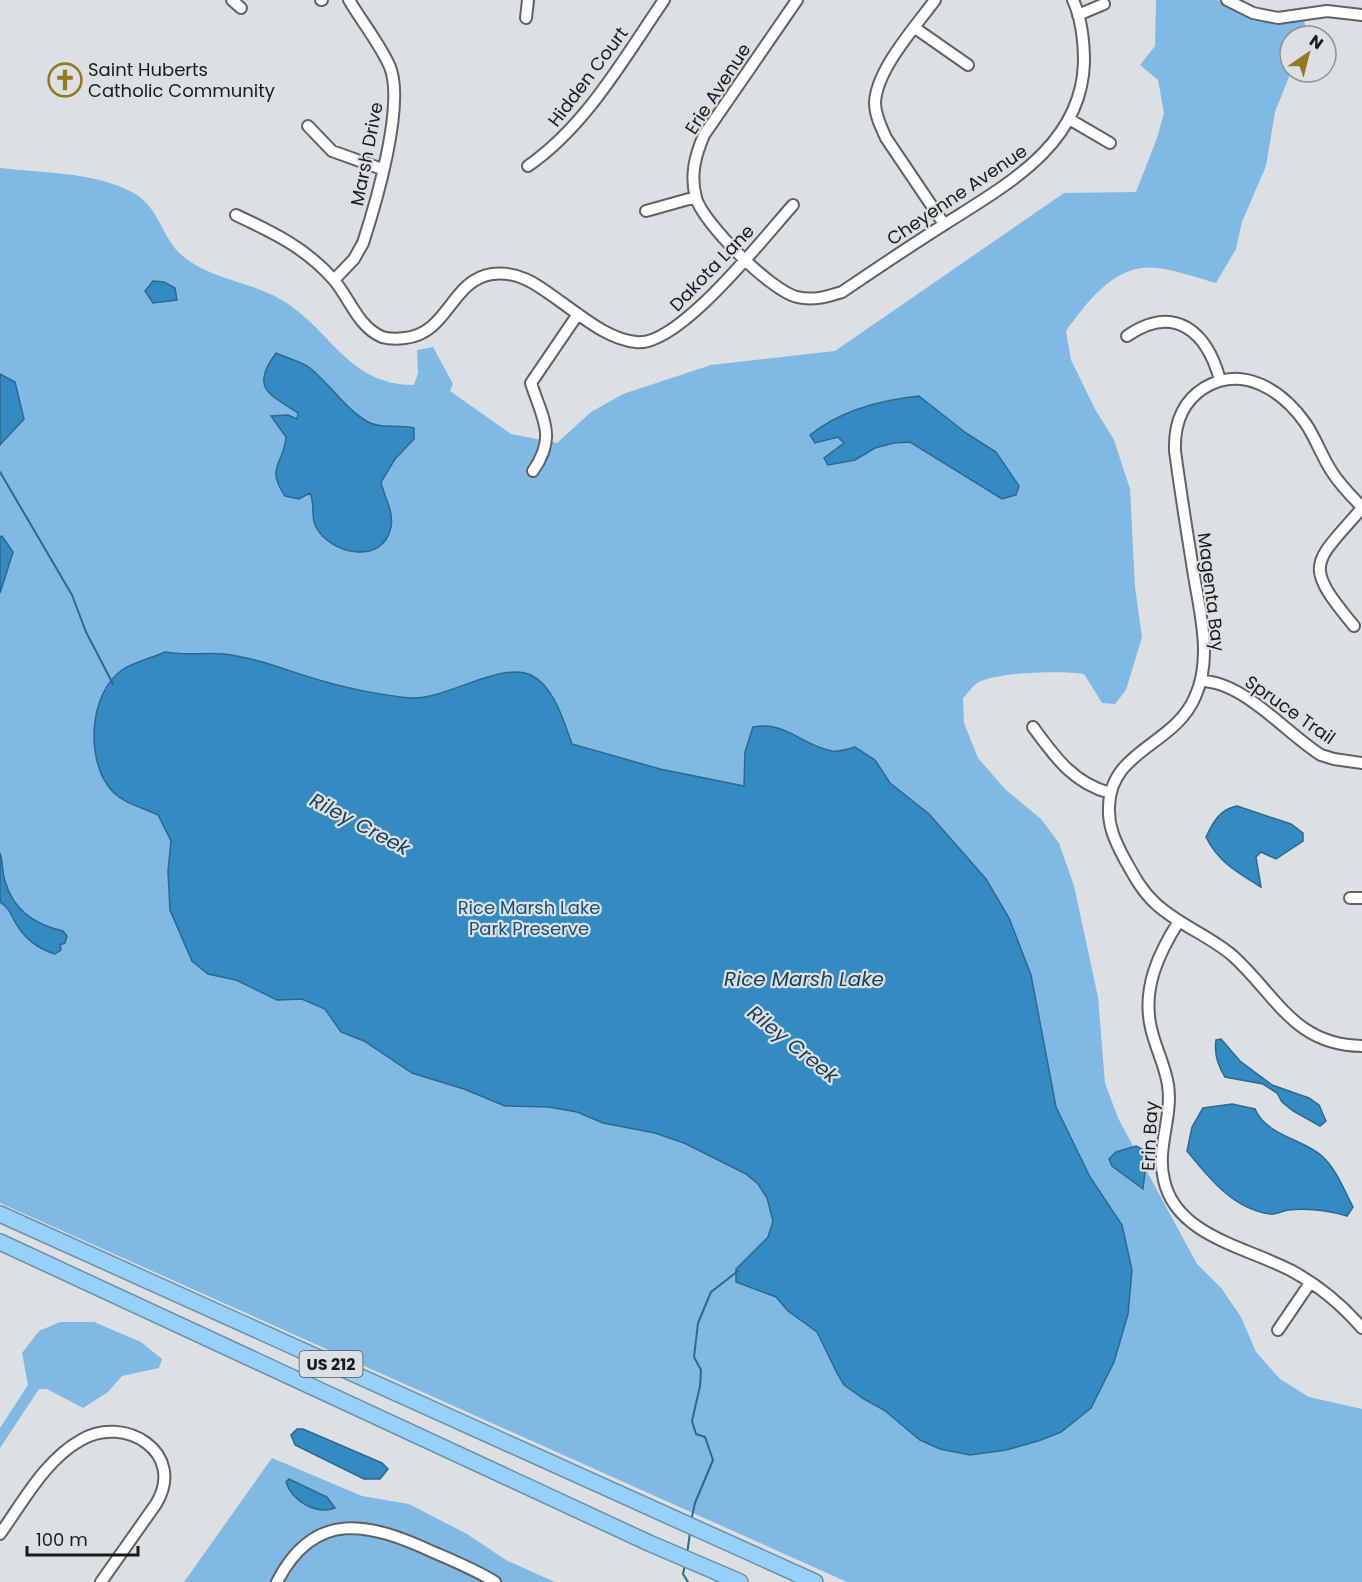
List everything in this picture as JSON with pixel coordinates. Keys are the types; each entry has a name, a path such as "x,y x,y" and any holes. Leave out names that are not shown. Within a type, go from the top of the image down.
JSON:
{"highway":[{"name":"US 212","path":"0,1214 815,1582"},
{"name":"US 212","path":"0,1242 649,1543 740,1582"}],"street":[{"path":"232,0 241,8"},
{"name":"Marsh Drive","path":"334,280 354,259 363,243 382,168 396,91 390,67 349,0"},
{"path":"526,18 528,0"},
{"name":"Hidden Court","path":"528,166 551,150 572,128 664,0"},
{"name":"Erie Avenue","path":"745,259 709,223 696,197 693,176 695,156 704,135 797,0"},
{"path":"935,0 882,77 875,103 879,124 886,138 944,224"},
{"name":"Cheyenne Avenue","path":"745,259 778,289 794,297 812,299 842,292 998,190 1042,157 1069,119 1077,103 1083,74 1084,38 1073,0"},
{"path":"1227,0 1253,13 1278,18 1327,11 1362,15"},
{"path":"1078,15 1104,4"},
{"path":"915,28 968,64"},
{"path":"863,102 875,103"},
{"path":"1069,119 1110,143"},
{"path":"308,126 332,151 382,168"},
{"path":"646,211 696,197"},
{"name":"Dakota Lane","path":"236,215 282,237 308,255 334,280 366,327 391,338 412,338 428,332 471,284 481,277 493,274 529,279 614,336 638,343 657,339 683,322 745,259 793,205"},
{"path":"533,471 544,456 549,440 531,383 578,314"},
{"path":"1126,336 1154,322 1180,325 1203,339 1215,363 1220,380"},
{"name":"Magenta Bay","path":"1362,508 1333,474 1305,423 1291,406 1262,384 1242,379 1220,380 1197,392 1188,402 1181,413 1174,438 1203,639 1201,681 1187,712 1164,737 1139,752 1125,765 1110,792 1109,819 1118,846 1143,890 1154,902 1232,956 1282,1010 1306,1031 1336,1043 1362,1046"},
{"path":"1354,626 1322,585 1319,566 1326,550 1362,508"},
{"name":"Spruce Trail","path":"1201,681 1211,681 1243,696 1321,754 1334,759 1362,763"},
{"path":"1033,727 1067,771 1089,786 1110,792"},
{"name":"Erin Bay","path":"1179,921 1157,959 1149,993 1150,1027 1168,1084 1168,1117 1162,1166 1168,1194 1179,1212 1195,1226 1268,1259 1310,1283 1339,1305 1362,1329"},
{"path":"1278,1329 1310,1283"},
{"path":"0,1534 44,1473 72,1446 82,1439 100,1433 132,1434 149,1445 162,1462 165,1480 162,1493 100,1582"},
{"path":"277,1582 299,1549 320,1535 336,1530 363,1527 401,1537 495,1582"}],"green space":[{"name":"Rice Marsh Lake Park Preserve","path":"1156,0 1216,0 1304,19 1305,24 1278,24 1278,84 1286,84 1275,112 1266,166 1242,222 1236,249 1216,283 1157,268 1142,268 1128,272 1104,286 1066,331 1071,360 1095,409 1114,440 1130,489 1135,587 1142,637 1126,690 1115,704 1102,703 1084,674 1045,672 996,677 976,684 963,698 964,723 978,758 1005,789 1041,819 1059,843 1074,886 1098,997 1105,1083 1118,1118 1197,1264 1222,1289 1241,1317 1256,1352 1280,1379 1309,1397 1362,1409 1362,1582 847,1582 0,1203 0,168 50,172 100,180 130,191 148,205 170,242 184,257 209,272 265,292 291,306 359,368 393,383 414,385 418,373 417,350 433,347 453,384 450,391 511,434 557,443 591,412 623,394 711,365 835,351 1064,193 1136,192 1164,113 1158,80 1140,65 1155,46"},
{"path":"60,1322 94,1322 141,1342 162,1359 159,1368 122,1376 108,1392 83,1408 47,1389 39,1389 0,1448 0,1428 28,1385 22,1353 39,1331"},
{"path":"272,1458 362,1496 409,1504 467,1534 506,1560 555,1582 184,1582"}],"water":[{"path":"153,281 164,282 175,288 177,300 153,303 145,291"},
{"path":"276,353 310,368 352,410 368,422 414,428 414,439 395,459 381,482 392,521 386,539 378,547 355,552 332,543 315,525 310,493 299,499 285,496 279,486 276,472 286,437 271,416 288,415 297,419 298,413 266,389 264,374"},
{"path":"0,374 15,382 24,419 0,445"},
{"path":"919,396 966,433 996,452 1019,486 1016,495 1002,499 910,442 875,448 855,460 828,465 824,458 844,443 838,437 815,443 810,435 847,413 890,400"},
{"path":"2,536 13,552 0,593 0,537"},
{"name":"Rice Marsh Lake","path":"165,652 237,656 346,687 411,698 440,693 504,673 518,672 531,675 546,687 552,696 562,715 572,744 660,769 744,786 745,752 753,727 765,726 785,731 832,751 855,747 875,760 890,783 929,814 986,879 1009,918 1031,975 1056,1107 1090,1177 1122,1225 1132,1270 1128,1314 1114,1362 1091,1408 1061,1432 1006,1450 970,1455 940,1449 920,1440 884,1410 844,1385 817,1332 788,1311 776,1297 736,1282 736,1269 768,1237 773,1221 767,1198 758,1184 746,1174 684,1143 655,1133 603,1123 577,1112 549,1107 505,1106 464,1089 412,1073 364,1041 341,1032 325,1009 302,999 277,1000 236,980 208,974 192,961 170,910 168,871 171,841 158,815 128,802 113,792 98,764 95,747 94,729 97,712 102,695 111,681 127,667"},
{"path":"1237,806 1291,824 1303,833 1303,841 1276,859 1261,852 1256,857 1261,887 1223,860 1206,837 1214,821 1222,813"},
{"path":"0,853 5,881 20,908 35,920 63,931 67,936 65,943 60,945 61,950 55,954 38,947 29,939 0,902"},
{"path":"1221,1039 1240,1061 1272,1085 1309,1098 1319,1105 1326,1121 1320,1126 1293,1111 1282,1102 1277,1093 1263,1084 1225,1077 1216,1055 1216,1040"},
{"path":"1232,1104 1255,1109 1260,1118 1276,1131 1322,1156 1336,1174 1353,1207 1347,1216 1310,1209 1288,1210 1272,1214 1257,1211 1233,1199 1223,1191 1187,1151 1192,1127 1203,1108"},
{"path":"1136,1146 1144,1150 1147,1156 1143,1189 1112,1166 1109,1159 1116,1152"},
{"path":"297,1429 303,1429 382,1463 388,1469 380,1479 364,1479 295,1445 291,1435"},
{"path":"289,1479 327,1497 335,1508 320,1510 306,1505 289,1489 286,1482"}],"waterway":[{"name":"Riley Creek","path":"0,472 72,595 86,632 113,684"},
{"name":"Riley Creek","path":"691,1521 695,1503 713,1460 705,1437 696,1434 692,1421 701,1370 694,1357 698,1323 711,1292 738,1271"},
{"name":"Riley Creek","path":"687,1554 690,1533"},
{"name":"Riley Creek","path":"685,1565 683,1574 688,1582"}],"place":[{"name":"Saint Huberts Catholic Community","path":"65,80"}]}
